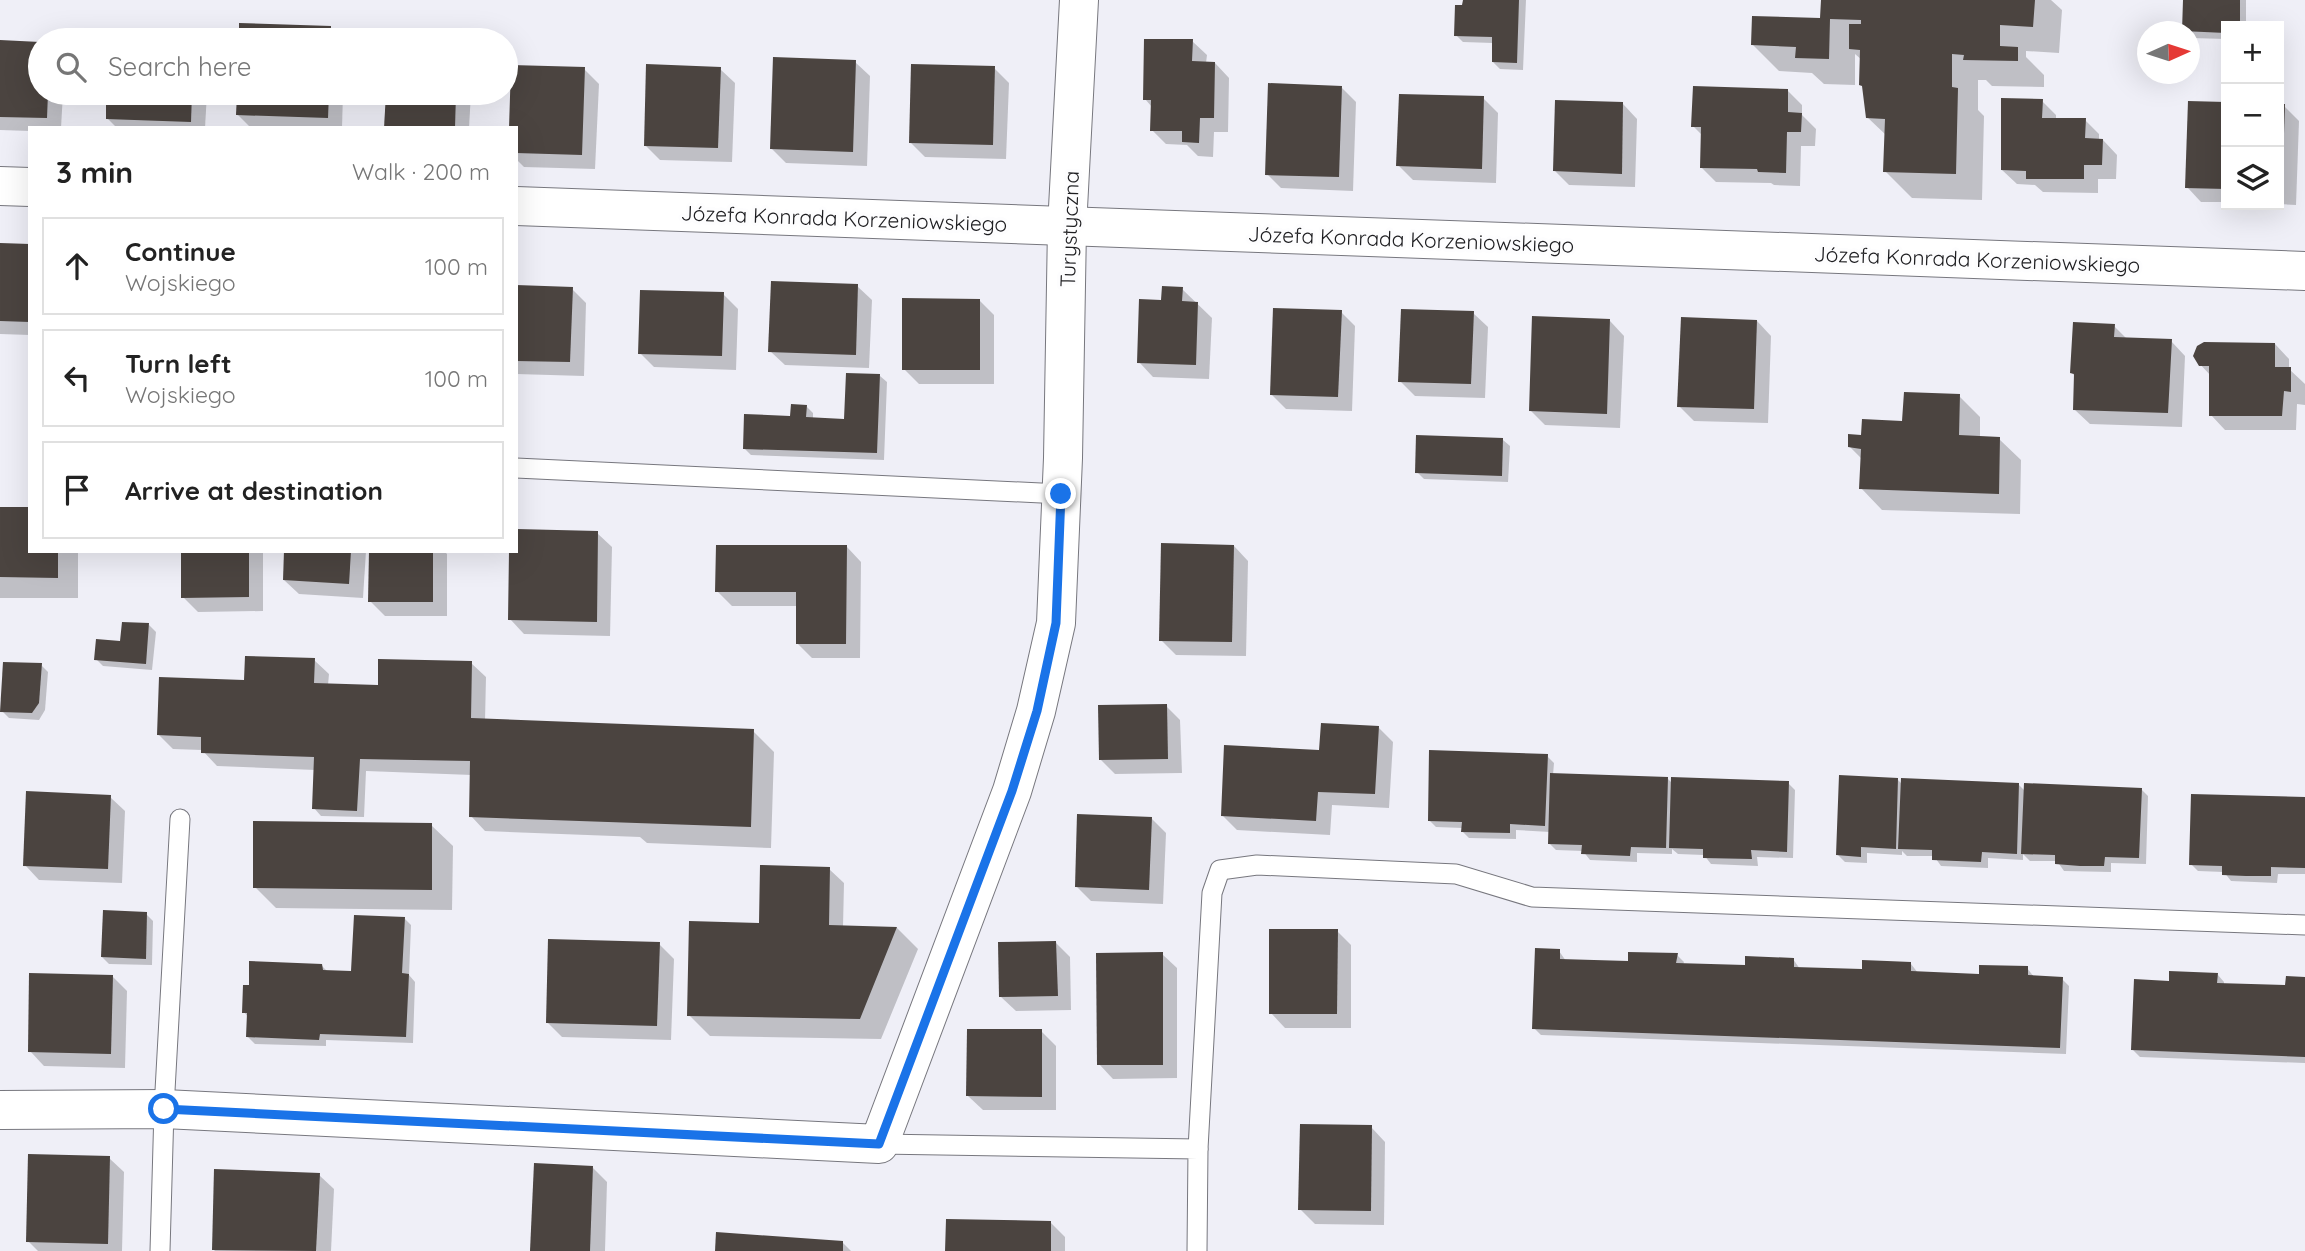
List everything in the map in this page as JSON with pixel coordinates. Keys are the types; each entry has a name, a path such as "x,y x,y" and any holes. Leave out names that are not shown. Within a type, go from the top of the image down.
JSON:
{"street":[{"name":"Turystyczna","path":"879,1144 1012,791 1037,711 1056,623 1067,227 1079,0"},
{"path":"0,186 28,187"},
{"name":"Józefa Konrada Korzeniowskiego","path":"518,206 2305,271"},
{"path":"0,1110 164,1109 879,1144"}],"lane":[{"path":"518,468 1062,476"},
{"path":"160,1251 164,1109 180,819"},
{"path":"1197,1251 1198,1149 1212,893 1220,870 1257,865 1456,874 1532,897 2305,925"},
{"path":"879,1144 1198,1149"}],"building":[{"path":"1463,0 1519,0 1517,63 1492,62 1492,37 1454,36 1455,5 1462,5"},
{"path":"1821,0 2035,0 2033,27 2000,25 2000,46 2018,47 2018,61 1963,60 1964,55 1952,54 1952,87 1958,88 1956,174 1883,172 1885,119 1866,118 1862,86 1859,85 1860,50 1849,49 1849,24 1861,24 1861,20 1830,19 1829,59 1795,58 1796,47 1751,45 1752,16 1820,18"},
{"path":"2183,0 2240,0 2240,21 2221,21 2221,33 2200,32 2200,21 2182,21"},
{"path":"239,23 331,26 331,28 239,28"},
{"path":"1144,39 1193,39 1192,61 1215,62 1214,118 1200,118 1199,143 1182,142 1182,131 1150,131 1151,100 1143,100"},
{"path":"0,40 28,41 28,105 48,105 47,118 0,117"},
{"path":"773,57 856,60 853,152 770,149"},
{"path":"646,64 721,67 718,148 644,146"},
{"path":"911,64 995,66 993,145 909,143"},
{"path":"518,65 585,67 582,155 518,153 518,126 509,126 510,105 518,105"},
{"path":"1268,83 1342,86 1339,177 1265,175"},
{"path":"1693,86 1788,89 1788,112 1802,113 1801,132 1787,132 1786,173 1758,172 1757,169 1700,168 1701,127 1691,127"},
{"path":"1399,94 1484,96 1482,169 1396,166"},
{"path":"2001,98 2043,99 2042,118 2086,118 2085,138 2103,139 2102,165 2084,165 2084,179 2026,179 2026,171 2001,170"},
{"path":"1555,100 1623,102 1622,174 1553,171"},
{"path":"2188,101 2221,102 2221,189 2185,188"},
{"path":"106,105 192,105 191,122 106,119"},
{"path":"236,105 329,105 328,118 236,115"},
{"path":"385,105 456,105 455,126 384,126"},
{"path":"0,243 28,244 28,322 0,321"},
{"path":"771,281 858,284 856,355 768,352"},
{"path":"518,285 573,287 570,362 518,361"},
{"path":"1162,286 1183,287 1182,301 1198,302 1196,365 1137,363 1139,299 1161,300"},
{"path":"640,290 724,292 722,356 638,354"},
{"path":"902,298 980,299 980,370 902,370"},
{"path":"1273,308 1342,310 1338,397 1270,395"},
{"path":"1401,309 1474,311 1471,384 1398,382"},
{"path":"1532,316 1610,319 1607,414 1529,411"},
{"path":"1681,317 1757,320 1754,409 1677,407"},
{"path":"2073,322 2115,324 2114,337 2172,339 2168,413 2073,410 2074,374 2070,373"},
{"path":"2204,342 2275,343 2275,367 2291,367 2291,392 2284,391 2282,416 2209,416 2209,366 2199,366 2193,356 2197,346"},
{"path":"846,373 880,374 877,453 743,449 744,414 790,416 791,404 807,405 806,417 844,419"},
{"path":"1904,392 1960,394 1959,435 2000,437 1999,494 1859,489 1861,449 1848,447 1848,434 1861,435 1862,419 1902,421"},
{"path":"1416,435 1503,438 1502,476 1415,473"},
{"path":"0,507 28,507 28,553 58,553 58,578 0,577"},
{"path":"518,529 598,531 597,622 508,620 509,553 518,553"},
{"path":"1161,543 1234,545 1232,642 1159,641"},
{"path":"716,545 847,545 846,644 796,644 796,592 715,592"},
{"path":"181,553 249,553 249,597 181,598"},
{"path":"284,553 351,553 349,584 283,580"},
{"path":"369,553 433,553 433,602 368,602"},
{"path":"122,622 149,623 146,664 94,660 96,639 120,641"},
{"path":"245,656 315,658 314,683 378,685 378,659 472,661 471,718 754,729 751,827 469,817 470,761 360,759 357,811 312,809 314,757 201,753 201,737 157,735 159,677 244,680"},
{"path":"3,662 42,663 39,703 32,713 0,712"},
{"path":"1167,704 1168,759 1099,760 1098,705"},
{"path":"1321,723 1379,726 1375,794 1318,792 1316,821 1221,816 1224,745 1319,750"},
{"path":"1429,750 1548,754 1545,826 1510,824 1510,833 1461,832 1462,822 1428,821"},
{"path":"1550,773 1668,777 1666,848 1631,847 1630,856 1581,854 1582,845 1548,844"},
{"path":"1839,775 1898,778 1896,849 1861,847 1861,857 1836,855"},
{"path":"1671,777 1789,781 1787,852 1751,850 1752,859 1703,858 1703,849 1669,848"},
{"path":"1901,778 2019,783 2017,854 1982,852 1981,862 1932,860 1932,850 1898,849"},
{"path":"2024,783 2142,788 2139,858 2105,857 2104,866 2080,866 2055,864 2055,855 2021,854"},
{"path":"26,791 111,795 108,869 23,866"},
{"path":"2191,794 2305,797 2305,868 2271,867 2271,876 2246,876 2222,875 2222,866 2189,865"},
{"path":"1077,814 1152,817 1149,890 1075,887"},
{"path":"253,821 432,823 432,890 253,888"},
{"path":"760,865 830,867 829,925 897,927 860,1019 687,1016 689,921 759,923"},
{"path":"103,910 147,912 146,959 101,957"},
{"path":"354,915 405,917 402,973 409,974 406,1037 320,1034 319,1040 246,1037 247,1013 242,1013 243,985 249,985 249,961 322,964 323,970 351,971"},
{"path":"1269,929 1338,929 1337,1014 1269,1014"},
{"path":"548,939 660,942 657,1026 546,1023"},
{"path":"1056,941 1058,996 999,997 998,942"},
{"path":"1535,948 1560,949 1560,959 1628,961 1628,952 1678,953 1676,963 1745,965 1745,956 1794,958 1794,967 1862,969 1862,960 1911,962 1911,971 1979,974 1979,965 2028,966 2028,975 2063,977 2060,1048 1532,1029"},
{"path":"1163,952 1163,1065 1097,1065 1096,953"},
{"path":"2169,971 2218,973 2217,983 2285,985 2286,976 2305,977 2305,1057 2131,1050 2134,979 2169,981"},
{"path":"29,973 113,975 111,1054 28,1052"},
{"path":"967,1029 1042,1029 1042,1097 966,1096"},
{"path":"1300,1124 1372,1125 1371,1211 1298,1210"},
{"path":"28,1154 110,1156 108,1244 26,1242"},
{"path":"534,1163 593,1166 590,1251 530,1251"},
{"path":"214,1169 320,1173 316,1251 212,1250"},
{"path":"946,1219 1051,1221 1051,1251 945,1251"},
{"path":"716,1232 843,1241 843,1251 715,1251"}],"route":[{"path":"164,1109 879,1144 1012,791 1037,711 1056,623 1061,494"}]}
